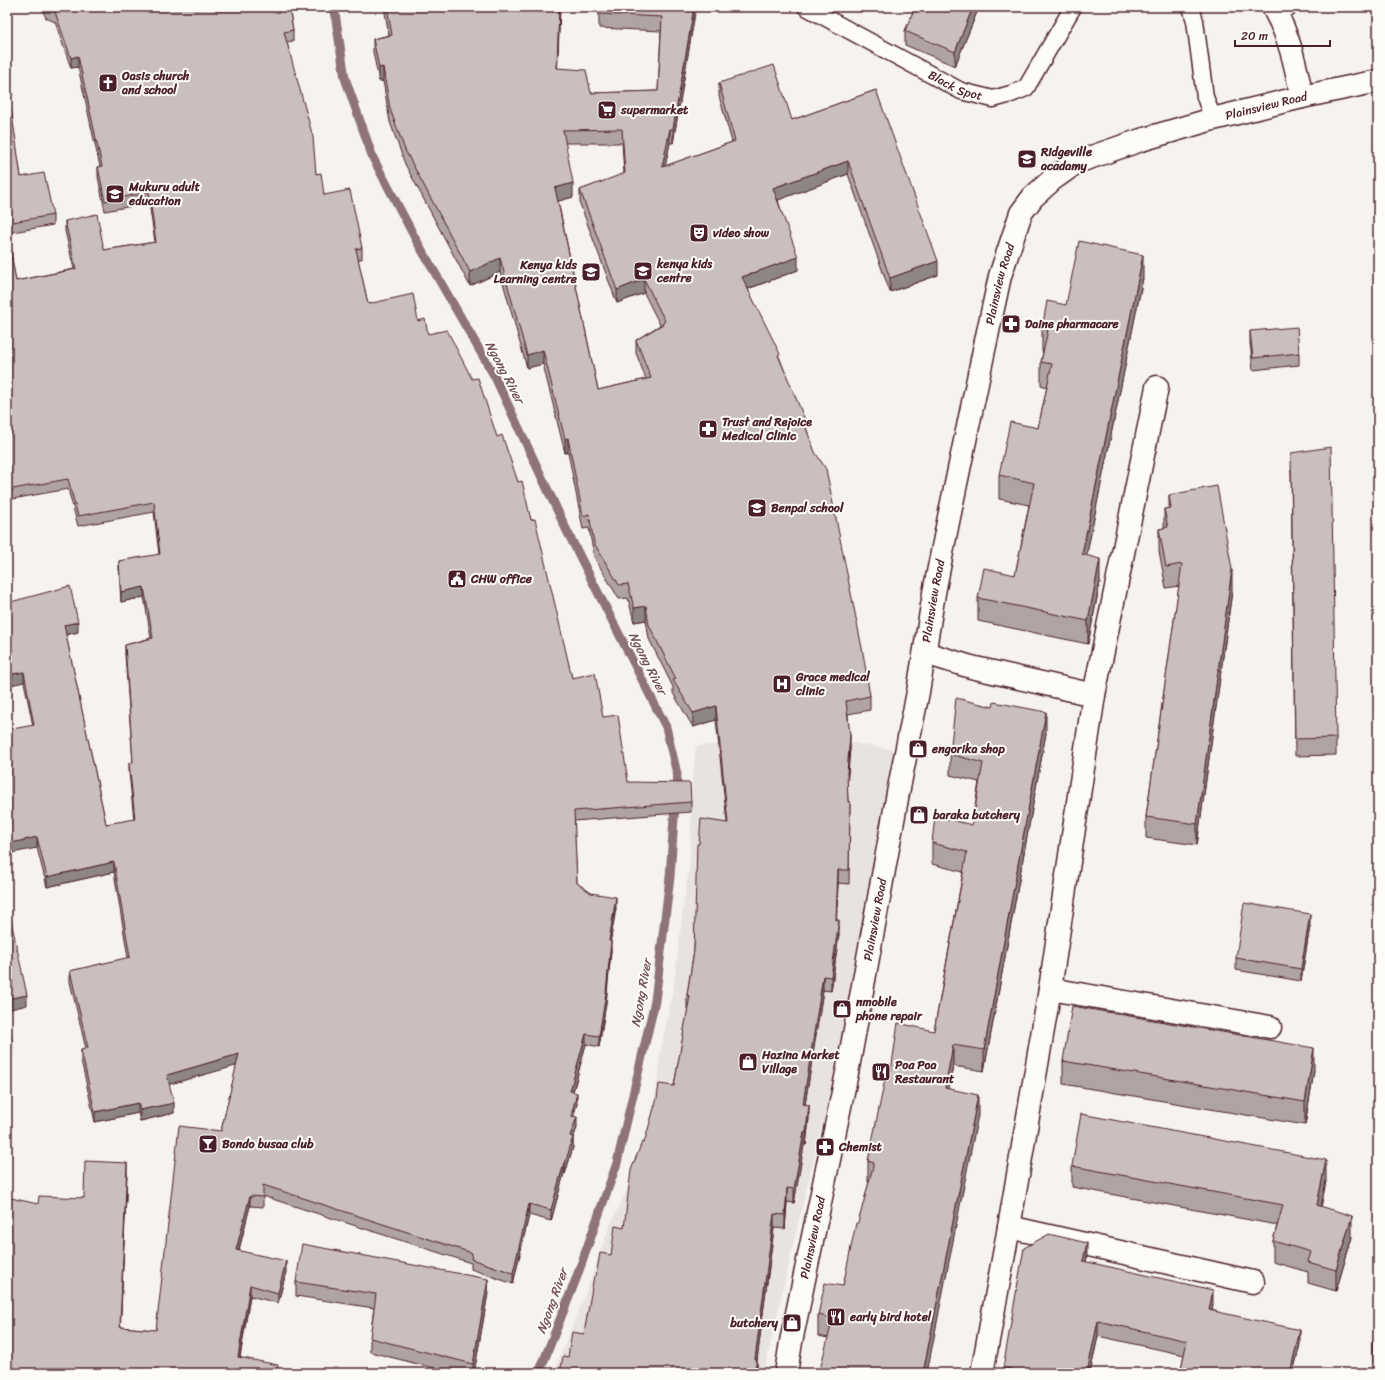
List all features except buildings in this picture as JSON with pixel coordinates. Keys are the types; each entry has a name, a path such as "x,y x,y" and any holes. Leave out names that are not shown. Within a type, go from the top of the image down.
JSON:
{"street":[{"path":"1280,10 1291,48 1302,97"},
{"name":"Plainsview Road","path":"786,1373 791,1342 848,1068 925,653 937,579 1000,276 1020,213 1033,197 1053,179 1077,162 1141,140 1213,119 1302,97 1378,81"},
{"path":"982,1373 1050,990 1094,695 1157,387"},
{"path":"925,653 971,667 1094,695"},
{"path":"1050,990 1270,1028"},
{"path":"1009,1227 1253,1282"}],"lane":[{"name":"Black Spot","path":"806,7 961,91 994,99 1026,88 1073,7"},
{"path":"1191,7 1195,21 1205,98 1213,119"}],"shaded area":[{"name":"Hazina Market Village","path":"815,736 899,751 874,864 835,1072 764,1373 553,1373 585,1295 609,1227 627,1189 649,1124 658,1079 660,1053 674,983 690,861 692,785 696,746"}],"waterway":[{"name":"Ngong River","path":"334,7 345,78 373,158 415,238 495,377 567,531 666,727 677,774 670,877 655,1001 617,1163 576,1279 539,1373"}],"place":[{"name":"Oasis church and school","path":"108,83"},
{"name":"supermarket","path":"607,110"},
{"name":"Ridgeville acadamy","path":"1027,159"},
{"name":"Mukuru adult education","path":"115,194"},
{"name":"video show","path":"699,233"},
{"name":"kenya kids centre","path":"643,271"},
{"name":"Kenya kids Learning centre","path":"591,272"},
{"name":"Daine pharmacare","path":"1011,324"},
{"name":"Trust and Rejoice Medical Clinic","path":"708,429"},
{"name":"Benpal school","path":"757,508"},
{"name":"CHW office","path":"457,579"},
{"name":"Grace medical clinic","path":"782,684"},
{"name":"engorika shop","path":"918,749"},
{"name":"baraka butchery","path":"919,815"},
{"name":"nmobile phone repair","path":"842,1009"},
{"name":"Hazina Market Village","path":"748,1062"},
{"name":"Poa Poa Restaurant","path":"881,1072"},
{"name":"Bondo busaa club","path":"208,1144"},
{"name":"Chemist","path":"825,1147"},
{"name":"early bird hotel","path":"836,1317"},
{"name":"butchery","path":"792,1323"}]}
